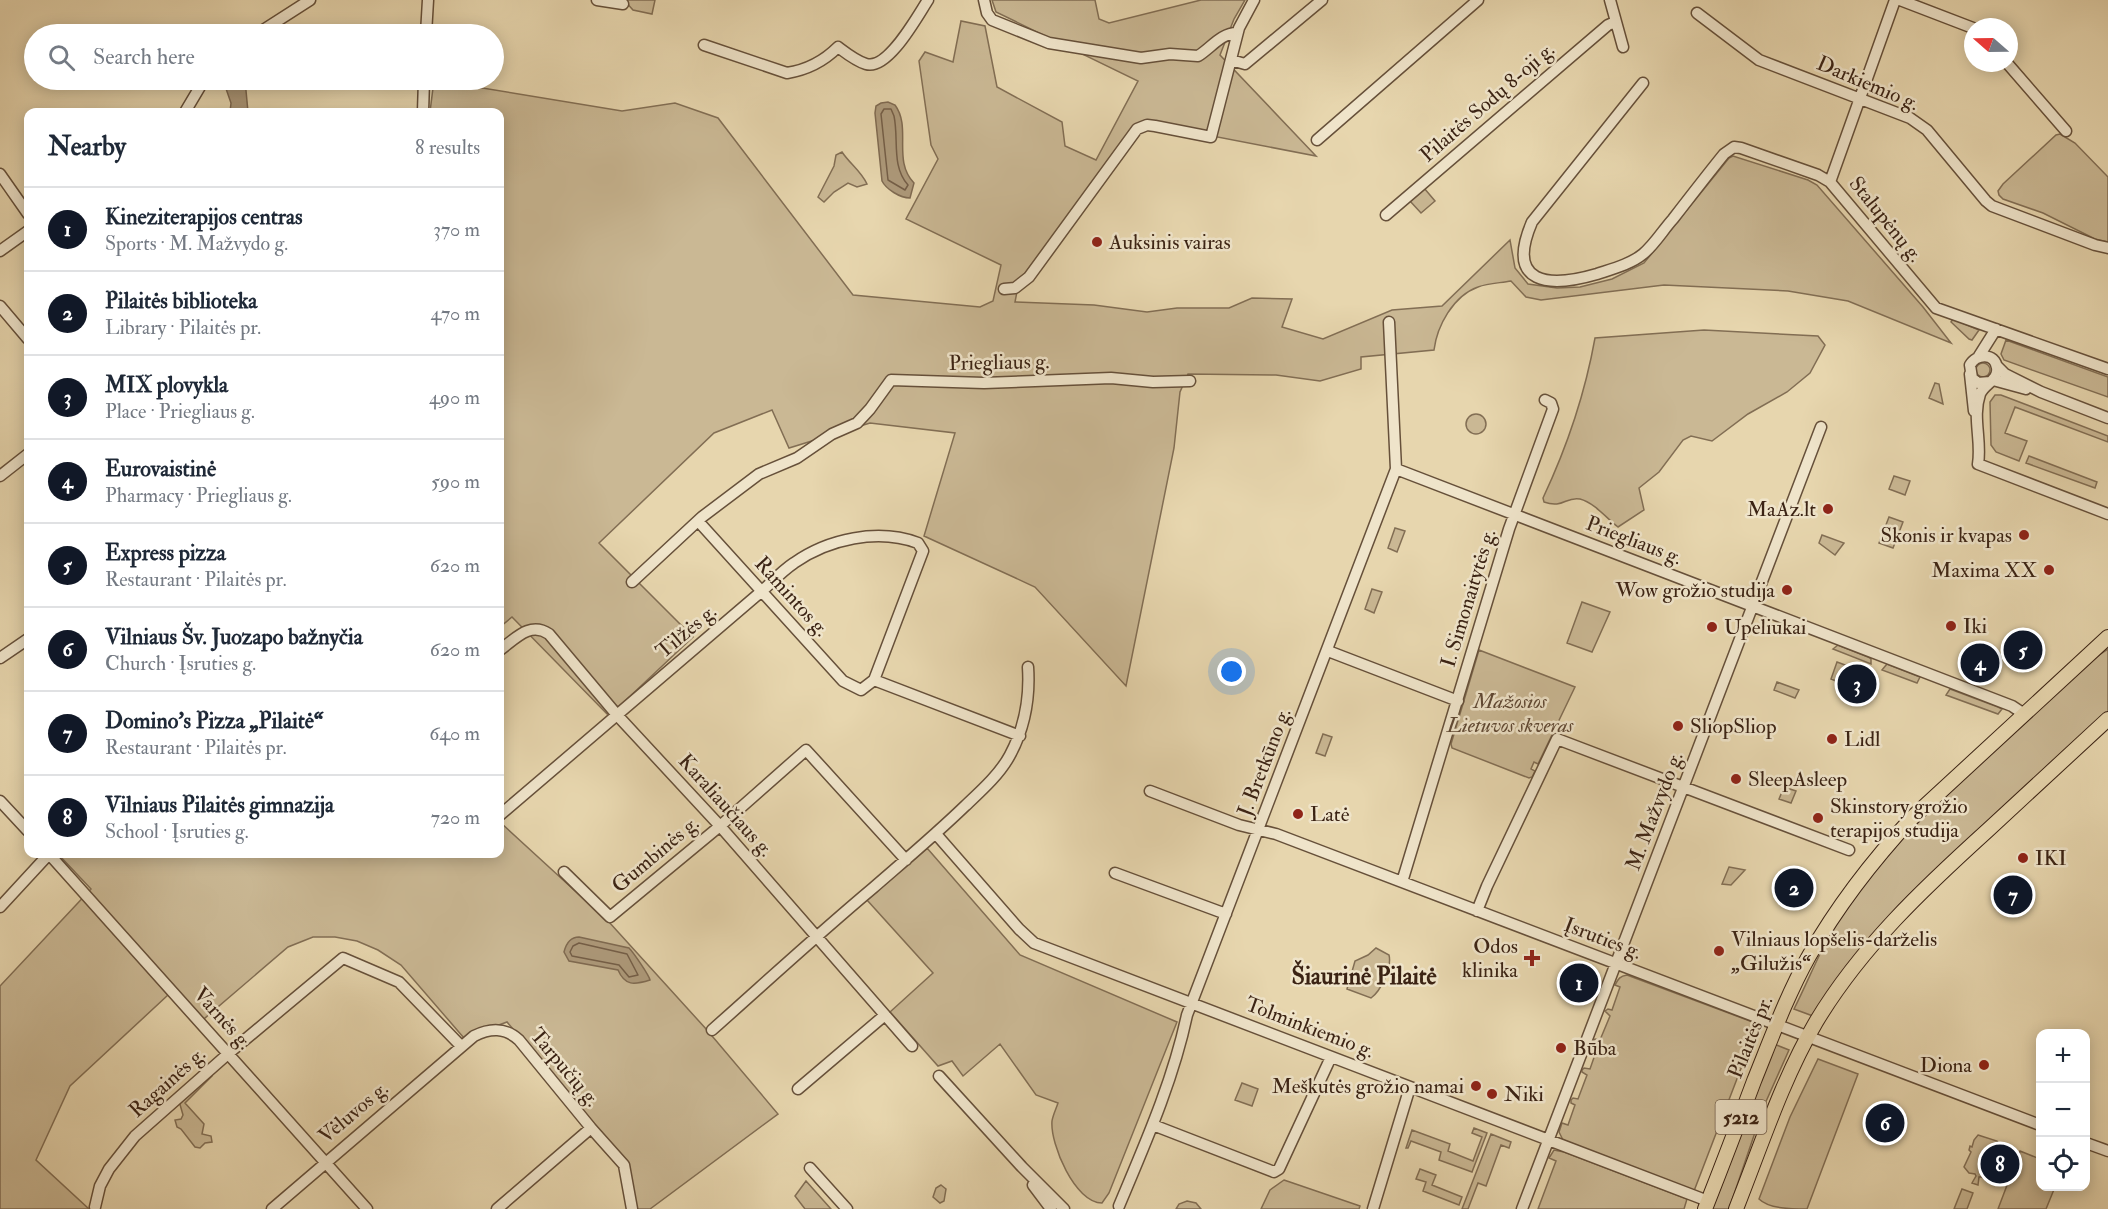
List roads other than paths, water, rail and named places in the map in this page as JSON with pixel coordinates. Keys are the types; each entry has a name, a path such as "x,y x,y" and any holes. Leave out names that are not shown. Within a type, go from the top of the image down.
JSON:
{"main road":[{"name":"Pilaitės pr.","path":"1707,1205 1798,977 1821,935 1869,867 1913,817 2108,637"},
{"name":"5212","path":"1736,1209 1777,1104 1809,1036 1827,1005 1855,966 1906,906 2108,719"}],"street":[{"path":"273,24 310,0"},
{"path":"427,24 428,0"},
{"path":"597,0 623,4"},
{"path":"704,45 787,73 799,71 828,57 838,47 865,64 872,65 880,62 901,42 928,0"},
{"path":"984,0 987,13 992,20 1002,26 1049,42 1141,58 1170,54 1198,56 1221,38 1230,33 1237,33"},
{"path":"1004,289 1015,288 1029,277 1137,129 1147,125 1211,137 1237,33 1254,0"},
{"path":"1231,60 1245,64 1322,0"},
{"path":"1317,140 1478,0"},
{"path":"1610,0 1623,47"},
{"path":"1830,182 1895,0"},
{"path":"1900,0 1964,25"},
{"name":"Darkiemio g.","path":"1696,13 1760,60 1910,118 1927,130 1992,206 2108,248"},
{"name":"Pilaitės Sodų 8-oji g.","path":"1386,215 1582,46 1615,22"},
{"path":"2015,72 2066,131"},
{"name":"Stalupėnų g.","path":"1643,83 1532,222 1522,251 1526,268 1540,280 1550,282 1580,279 1642,255 1724,154 1734,147 1791,165 1830,182 1930,304 1941,311 2108,369"},
{"path":"187,108 198,90"},
{"path":"423,108 424,90"},
{"path":"0,174 24,208"},
{"path":"0,251 24,234"},
{"path":"0,306 24,334"},
{"name":"J. Bretkūno g.","path":"1119,1206 1153,1125 1180,1050 1192,1003 1396,469 1389,322"},
{"path":"1976,417 1972,406 1970,374 1972,361 1979,356 1996,329"},
{"path":"1996,329 1997,373 1980,396 1976,417 1978,464 2108,514"},
{"path":"1979,356 1986,356 1995,362 2005,374 2041,392 2108,418"},
{"path":"1970,374 1978,383 1991,381 2041,392"},
{"name":"Priegliaus g.","path":"698,521 759,474 797,458 832,434 858,423 891,380 984,384 1111,378 1153,382 1190,381"},
{"name":"I. Simonaitytės g.","path":"1402,882 1514,515 1553,409 1551,403 1545,400"},
{"name":"M. Mažvydo g.","path":"1522,1209 1821,427"},
{"path":"0,476 24,457"},
{"name":"Priegliaus g.","path":"1396,469 2012,706 2024,714"},
{"path":"632,582 698,521"},
{"name":"Ramintos g.","path":"698,521 843,681 861,690 874,680"},
{"name":"Tilžės g.","path":"504,812 793,563 819,548 872,535 904,537 921,546 923,551 874,680"},
{"name":"Karaliaučiaus g.","path":"504,647 525,631 534,628 549,633 617,714 720,826 912,1046"},
{"path":"0,658 24,642"},
{"path":"1328,651 1458,701"},
{"path":"712,1030 936,834 1002,768 1020,736 1028,700 1028,666"},
{"path":"874,680 1020,736"},
{"path":"1477,911 1557,739 1849,850"},
{"name":"Gumbinės g.","path":"564,872 610,917 720,826 806,750 906,860"},
{"name":"Įsruties g.","path":"1150,791 1239,825 1276,834 2036,1123"},
{"path":"0,801 24,827"},
{"name":"Tolminkiemio g.","path":"936,834 1018,930 1034,943 1549,1139 1707,1205"},
{"path":"0,907 45,858"},
{"name":"Varnės g.","path":"53,858 367,1209"},
{"path":"1115,873 1226,914"},
{"name":"Ragainės g.","path":"95,1207 100,1186 109,1169 135,1136 229,1053 343,958 399,982 461,1046"},
{"path":"798,1089 885,1015"},
{"name":"Tarpučių g.","path":"461,1046 483,1031 502,1031 514,1035 624,1165 632,1209"},
{"name":"Vėluvos g.","path":"272,1209 461,1046"},
{"path":"1153,1125 1272,1172 1279,1169 1331,1057"},
{"path":"939,1076 1022,1167 1064,1209"},
{"path":"1375,1208 1410,1087"},
{"path":"497,1209 591,1128"},
{"path":"2090,1145 2108,1151"},
{"path":"1022,1167 1051,1209"},
{"path":"810,1168 847,1209"}],"water":[{"path":"226,90 246,90 248,108 230,108"},
{"path":"888,102 895,105 900,114 904,164 914,183 910,198 894,192 882,181 875,113 876,106"},
{"path":"579,937 629,948 650,980 631,983 624,979 618,970 569,961 564,952 566,946 571,940"}],"place":[{"name":"Auksinis vairas","path":"1097,242"},
{"name":"MaAz.lt","path":"1828,509"},
{"name":"Skonis ir kvapas","path":"2024,535"},
{"name":"Maxima XX","path":"2049,570"},
{"name":"Wow grožio studija","path":"1787,590"},
{"name":"Iki","path":"1951,626"},
{"name":"Upeliukai","path":"1712,627"},
{"name":"Express pizza","path":"2023,650"},
{"name":"Eurovaistinė","path":"1980,663"},
{"name":"MIX plovykla","path":"1857,684"},
{"name":"SliopSliop","path":"1678,726"},
{"name":"Lidl","path":"1832,739"},
{"name":"SleepAsleep","path":"1736,779"},
{"name":"Latė","path":"1298,814"},
{"name":"Skinstory grožio terapijos studija","path":"1818,818"},
{"name":"IKI","path":"2023,858"},
{"name":"Pilaitės biblioteka","path":"1794,888"},
{"name":"Domino's Pizza „Pilaitė“","path":"2013,895"},
{"name":"Vilniaus lopšelis-darželis „Gilužis“","path":"1719,951"},
{"name":"Odos klinika","path":"1532,958"},
{"name":"Kineziterapijos centras","path":"1579,983"},
{"name":"Būba","path":"1561,1048"},
{"name":"Diona","path":"1984,1065"},
{"name":"Meškutės grožio namai","path":"1476,1086"},
{"name":"Niki","path":"1492,1094"},
{"name":"Vilniaus Šv. Juozapo bažnyčia","path":"1885,1123"},
{"name":"Vilniaus Pilaitės gimnazija","path":"2000,1164"}],"district":[{"name":"Šiaurinė Pilaitė","path":"1364,976"}],"park label":[{"name":"Mažosios Lietuvos skveras","path":"1510,713"}]}
